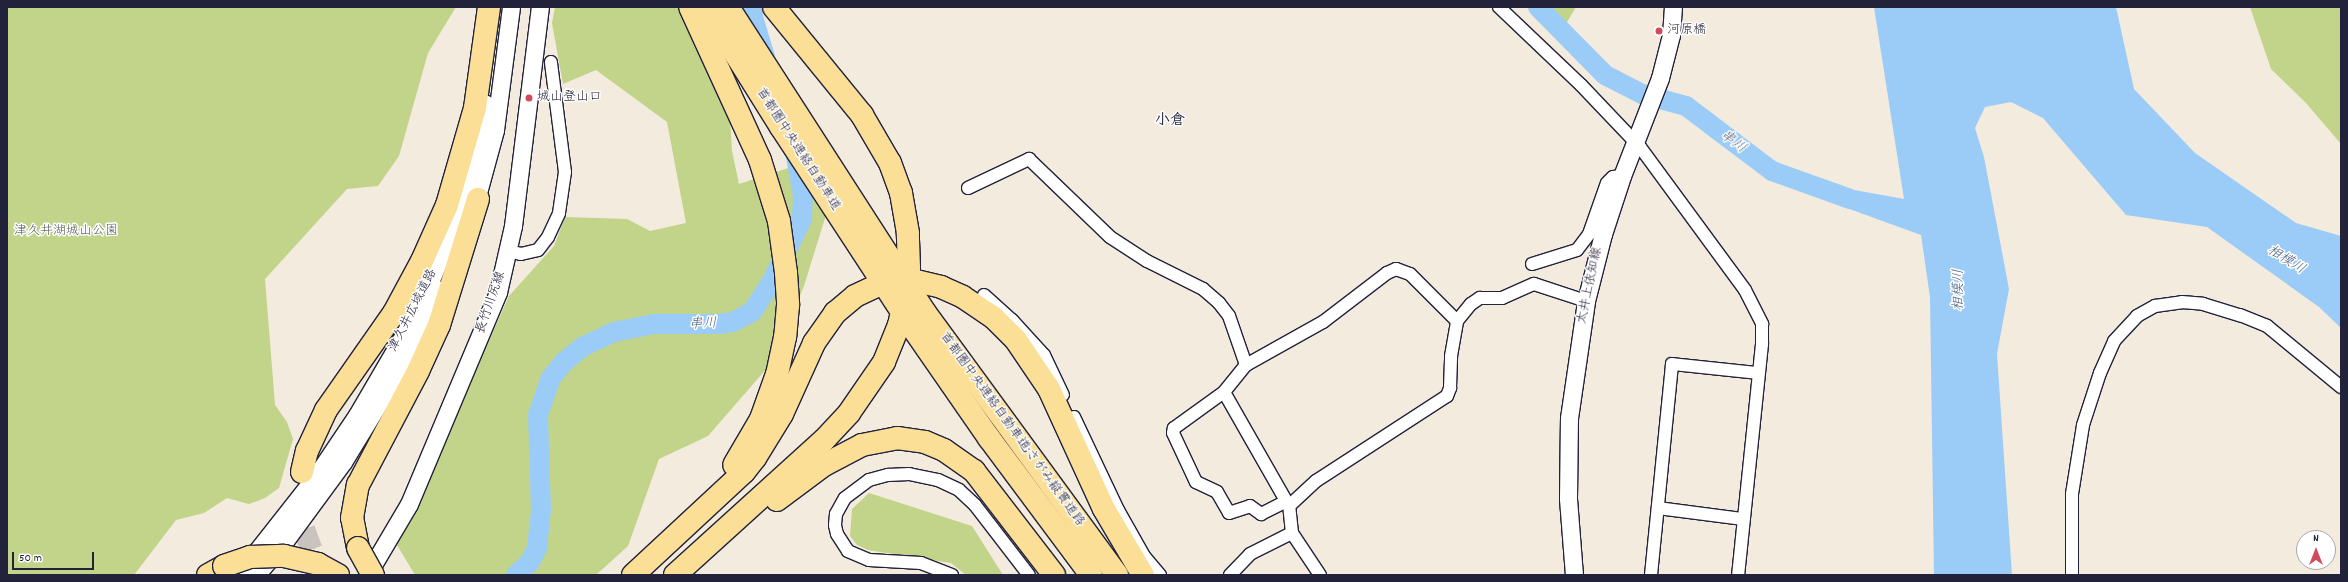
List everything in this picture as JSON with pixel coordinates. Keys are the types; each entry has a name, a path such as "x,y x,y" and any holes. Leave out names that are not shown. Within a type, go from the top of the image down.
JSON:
{"highway":[{"path":"302,472 307,451 326,410 394,313 422,261 447,205 474,108 488,7"},
{"path":"689,523 733,465 760,419 777,374 785,337 787,289 782,238 774,201 760,160 690,7"},
{"name":"首都圏中央連絡自動車道","path":"706,7 781,127 898,288"},
{"name":"首都圏中央連絡自動車道","path":"728,7 898,288"},
{"path":"675,575 838,426 872,382 891,347 902,316 909,268 907,224 897,183 885,152 862,115 774,7"},
{"path":"373,575 358,548 352,518 358,485 418,371 439,325 478,199"},
{"path":"633,575 756,458 782,414 818,337 835,313 855,296 871,288 888,283 916,281 941,287 968,300 1000,323 1031,359 1049,389 1119,538 1143,575"},
{"name":"首都圏中央連絡自動車道;さがみ縦貫道路","path":"898,288 989,438 1091,575"},
{"name":"首都圏中央連絡自動車道;さがみ縦貫道路","path":"898,288 1001,419 1117,575"},
{"path":"715,538 777,500 824,465 849,450 888,438 915,440 944,450 974,472 1054,575"},
{"path":"223,572 250,557 278,555 305,560 338,575"}],"main road":[{"name":"津久井広域道路","path":"223,572 316,476 357,416 428,288 449,236 473,165 486,101 496,7"},
{"name":"津久井広域道路","path":"256,575 314,504 382,400 441,292 478,199 498,112 511,7"},
{"name":"長竹川尻線","path":"367,575 391,538 412,498 490,313 508,251 540,7"},
{"name":"太井上依知線","path":"1574,575 1568,498 1569,418 1586,301 1603,234 1622,176 1635,139 1660,78 1671,34 1673,7"}],"street":[{"path":"1499,7 1582,85 1635,139 1745,290 1762,324 1738,575"},
{"path":"508,251 521,254 538,250 548,237 560,206 565,172 551,62"},
{"path":"968,188 1029,159 1110,237 1147,261 1203,289 1219,303 1229,316 1246,365"},
{"path":"1532,264 1577,250 1589,234 1607,183 1613,177 1622,176"},
{"path":"1457,321 1410,274 1396,269 1387,272 1323,322 1246,365 1224,392 1174,428 1173,433 1196,482 1217,492 1229,513 1250,506 1261,514 1288,504 1316,482 1447,396 1450,388 1451,356 1457,321 1471,304 1480,298 1502,298 1534,284 1586,301"},
{"path":"984,295 1012,320 1044,355 1118,510 1144,556 1160,575"},
{"path":"2072,575 2072,494 2083,425 2100,373 2114,341 2137,316 2155,306 2182,302 2202,304 2240,315 2267,326 2341,387"},
{"path":"1651,575 1672,364 1758,373"},
{"path":"1224,392 1288,504 1292,532 1320,575"},
{"path":"952,575 921,563 869,560 848,551 837,534 835,525 836,514 845,498 859,486 883,476 909,474 938,480 958,490 975,505 1029,575"},
{"path":"1658,508 1743,518"},
{"path":"1230,575 1250,554 1292,532"}],"green space":[{"name":"津久井湖城山公園","path":"7,7 456,7 428,53 399,156 378,186 347,189 265,279 275,405 287,422 293,439 279,488 265,498 249,504 227,498 204,513 176,520 134,575 7,575"},
{"path":"555,7 700,7 726,55 732,151 739,184 810,161 830,202 804,286 773,361 708,436 659,459 628,546 596,575 415,575 397,545 509,296 554,246 565,217 627,219 650,231 686,223 667,122 596,70 563,84 552,23"},
{"path":"1535,7 1576,7 1563,29"},
{"path":"2250,7 2341,7 2341,144 2306,103 2271,69"},
{"path":"869,493 972,526 1003,575 966,575 951,563 868,550 857,545 850,536 852,509"}],"water":[{"name":"相模川","path":"1874,7 2116,7 2134,89 2195,153 2296,223 2341,236 2341,328 2319,307 2207,227 2126,215 2043,118 2011,102 1985,107 1975,128 1984,157 2009,289 1997,354 2012,575 1934,575 1930,297 1921,235 1822,199 1827,185 1904,199"}],"waterway":[{"name":"串川","path":"750,7 765,57"},
{"name":"串川","path":"1538,7 1605,75 1642,94 1686,106 1772,171 1850,199"},
{"name":"串川","path":"516,575 530,562 537,548 541,510 538,415 551,378 565,361 582,347 614,332 654,324 720,324 733,322 752,312 772,281 802,219 803,196 795,151"}],"tunnel":[{"path":"302,499 304,529 321,575"}],"place":[{"name":"河原橋","path":"1659,31"},
{"name":"城山登山口","path":"529,98"}],"district":[{"name":"小倉","path":"1170,122"}]}
